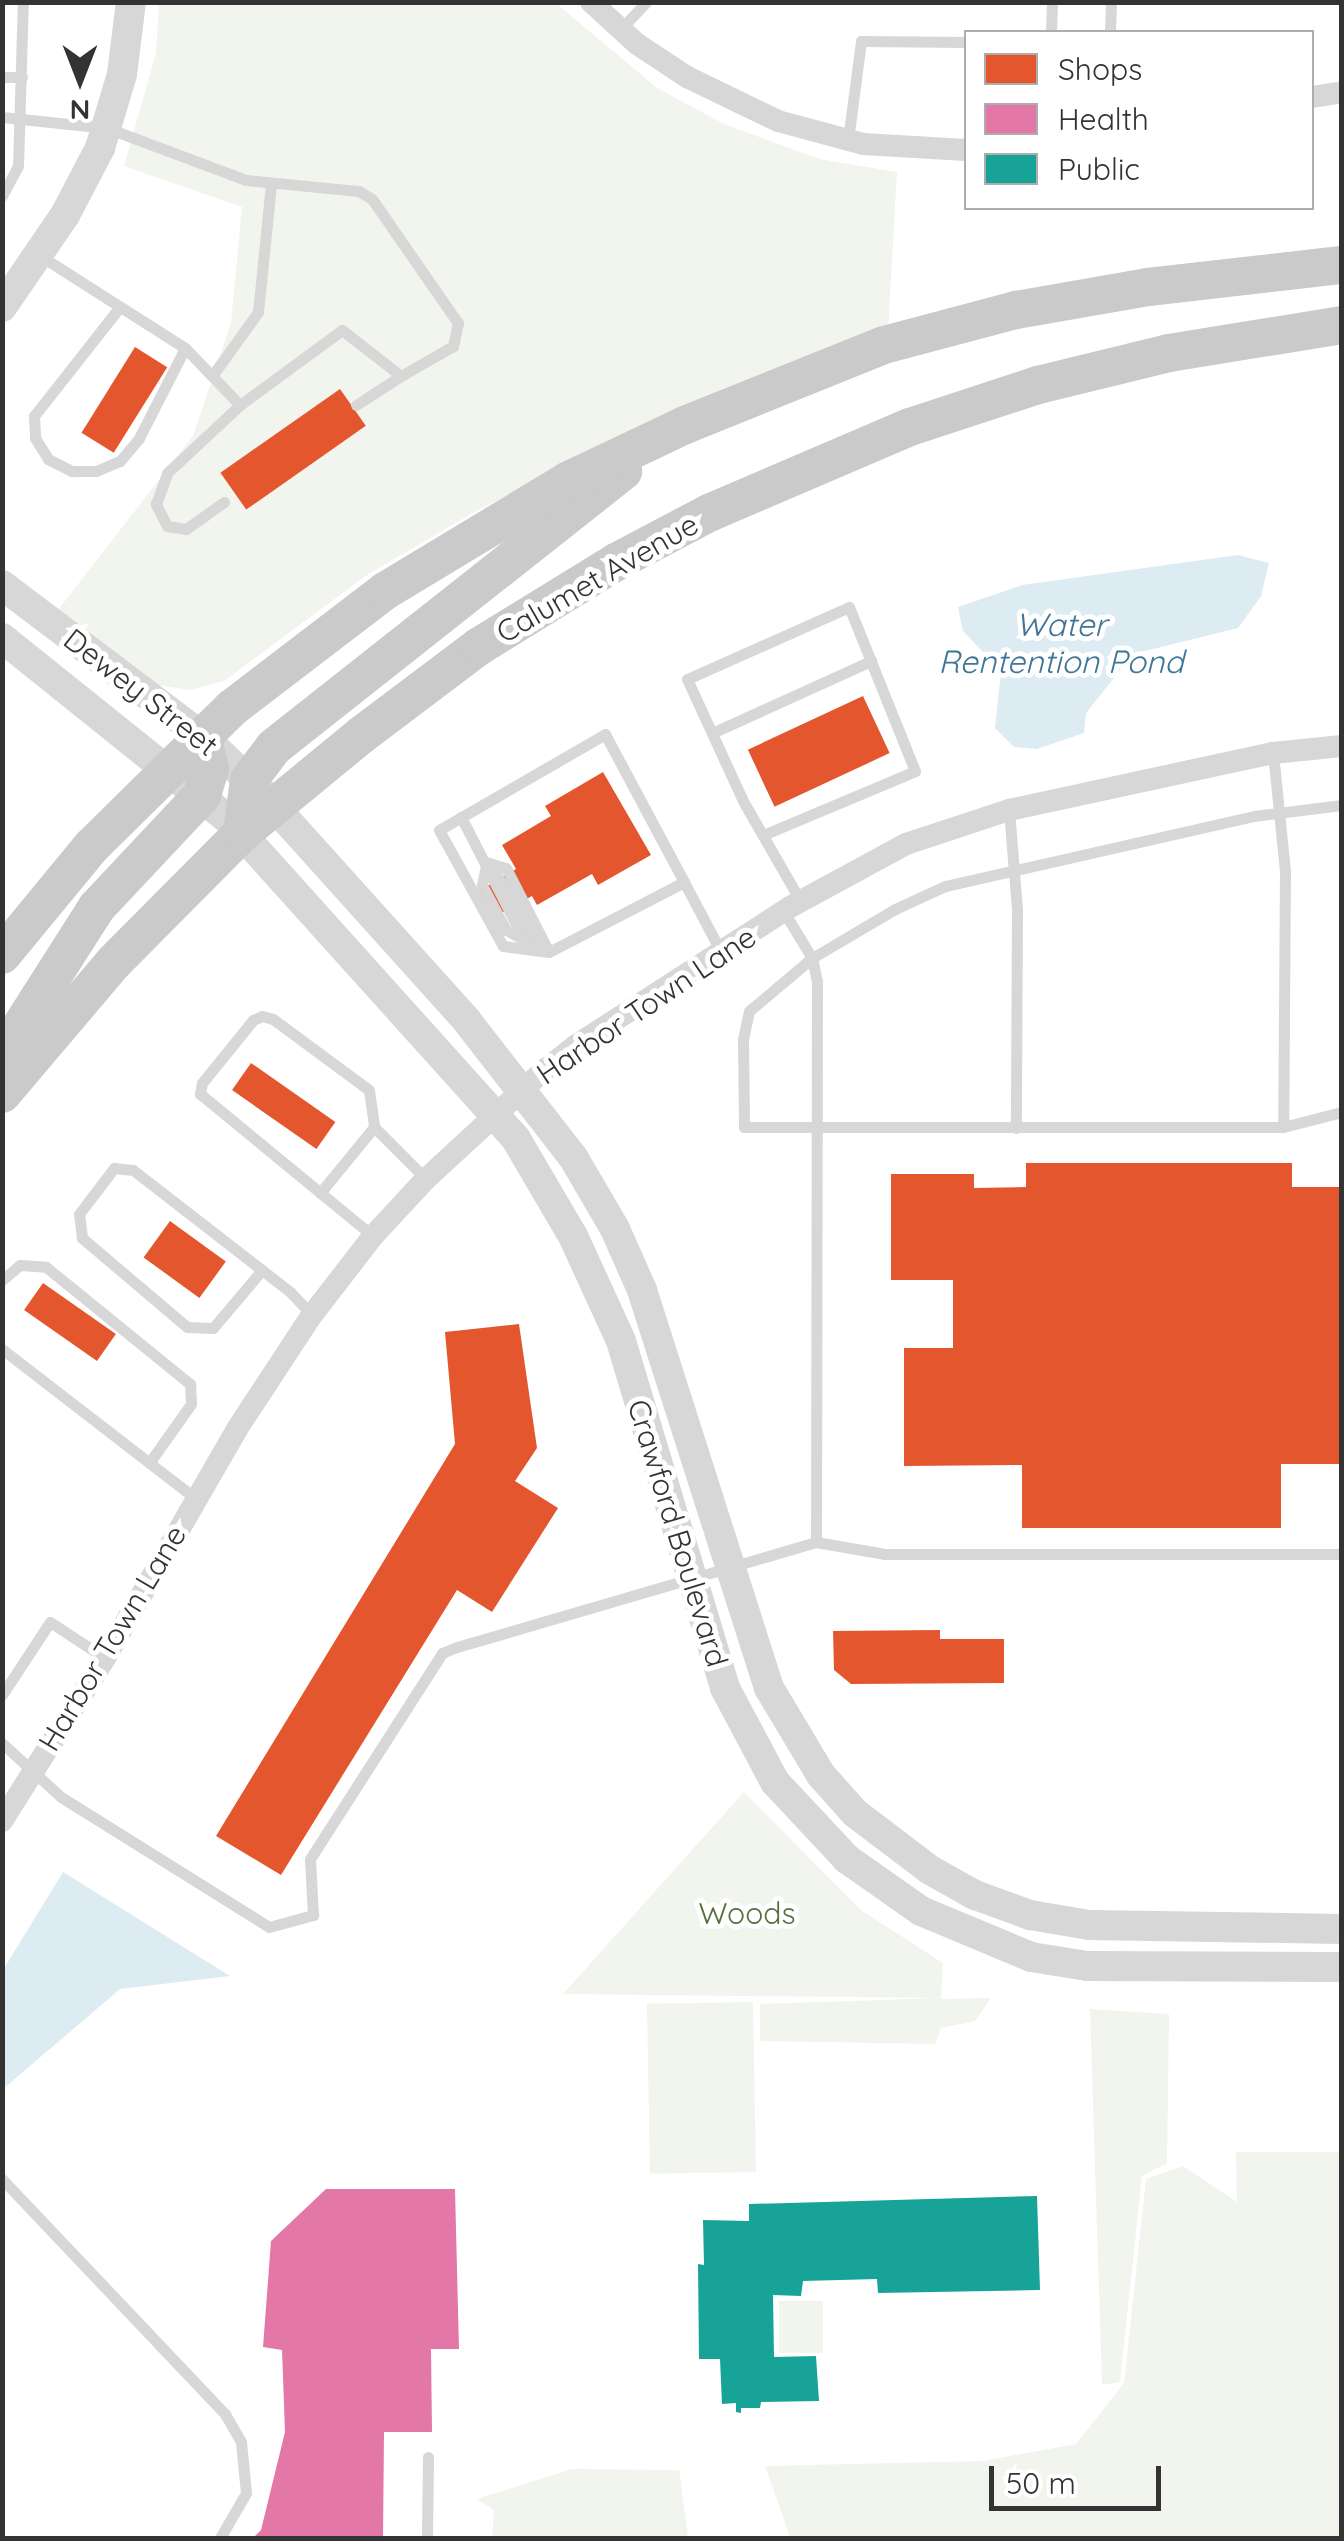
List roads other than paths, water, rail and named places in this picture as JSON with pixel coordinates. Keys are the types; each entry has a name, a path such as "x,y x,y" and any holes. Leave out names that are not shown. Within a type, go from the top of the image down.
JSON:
{"main road":[{"path":"2,955 74,867 202,736 320,638 425,565 567,481 685,425 884,344 1016,310 1204,280 1342,265"},
{"name":"Calumet Avenue","path":"262,792 478,647 616,562 709,512 910,427 1038,385 1169,353 1342,325"},
{"path":"2,1094 126,950 242,833 284,738 685,425"},
{"path":"2,1056 97,908 202,795 210,768 202,736"}],"street":[{"path":"2,307 79,191 107,128 122,74 131,2"},
{"path":"590,2 669,66 727,99 778,121 848,142 964,150"},
{"path":"1314,97 1342,92"},
{"name":"Dewey Street","path":"2,585 202,736 262,792"},
{"name":"Dewey Street","path":"2,638 202,795"},
{"name":"Harbor Town Lane","path":"2,1821 105,1658 195,1498 312,1315 373,1236 426,1179 575,1046 792,907 906,844 1009,810 1272,753 1342,746"},
{"name":"Crawford Boulevard","path":"262,792 444,994 586,1177 636,1274 769,1688 821,1775 892,1846 976,1895 1030,1915 1089,1926 1342,1929"},
{"name":"Crawford Boulevard","path":"202,795 242,833 496,1113 566,1224 621,1341 725,1688 775,1782 847,1859 922,1911 982,1939 1050,1960 1087,1966 1342,1966"}],"lane":[{"path":"2,196 18,166 23,2"},
{"path":"620,30 646,2"},
{"path":"1051,30 1052,2"},
{"path":"1110,30 1111,2"},
{"path":"848,142 861,41 964,42"},
{"path":"2,76 22,77"},
{"path":"2,117 107,128 246,180 359,191 372,199 458,323 453,346 356,405"},
{"path":"212,376 258,312 271,184"},
{"path":"39,255 185,348 240,406"},
{"path":"119,308 34,416 35,438 48,459 72,471 96,471 120,461 139,438 185,348"},
{"path":"224,502 186,529 167,526 156,504 167,473 240,406 342,330 401,376"},
{"path":"762,835 915,771 850,607 687,678 762,835 812,958 817,981 820,1128 816,1542"},
{"path":"712,733 871,660"},
{"path":"684,882 549,952 503,946 439,830 605,734 684,882 721,952"},
{"path":"1272,753 1286,871 1283,1128"},
{"path":"1342,805 1281,812 1014,868 922,896 812,958 758,1003 744,1024 744,1128 1283,1128 1342,1112"},
{"path":"1009,810 1014,868 1016,1128"},
{"path":"461,817 519,930 549,952"},
{"path":"486,862 506,868 549,952"},
{"path":"373,1236 200,1094 202,1083 254,1020 262,1016 273,1019 369,1090 374,1127 426,1179"},
{"path":"320,1193 374,1127"},
{"path":"262,1270 213,1328 187,1327 82,1238 79,1214 114,1168 134,1170 262,1270 312,1315"},
{"path":"2,1280 20,1265 46,1267 190,1384 191,1404 149,1463"},
{"path":"2,1349 195,1498"},
{"path":"2,1744 61,1796 270,1926 313,1915 310,1859 442,1653 816,1542 885,1554 1342,1554"},
{"path":"2,1695 50,1622 105,1658"},
{"path":"1269,1929 1270,1966"},
{"path":"2,2179 225,2414 241,2442 246,2493 220,2538"},
{"path":"427,2538 428,2457"}],"water":[{"name":"Water Rentention Pond","path":"1238,555 1269,563 1261,596 1238,628 1133,654 1086,713 1084,733 1037,749 1014,747 995,728 1001,671 963,631 958,607 1022,585"},
{"path":"63,1872 230,1976 120,1989 3,2089 3,1970"}],"park label":[{"name":"Woods","path":"747,1913"}]}
